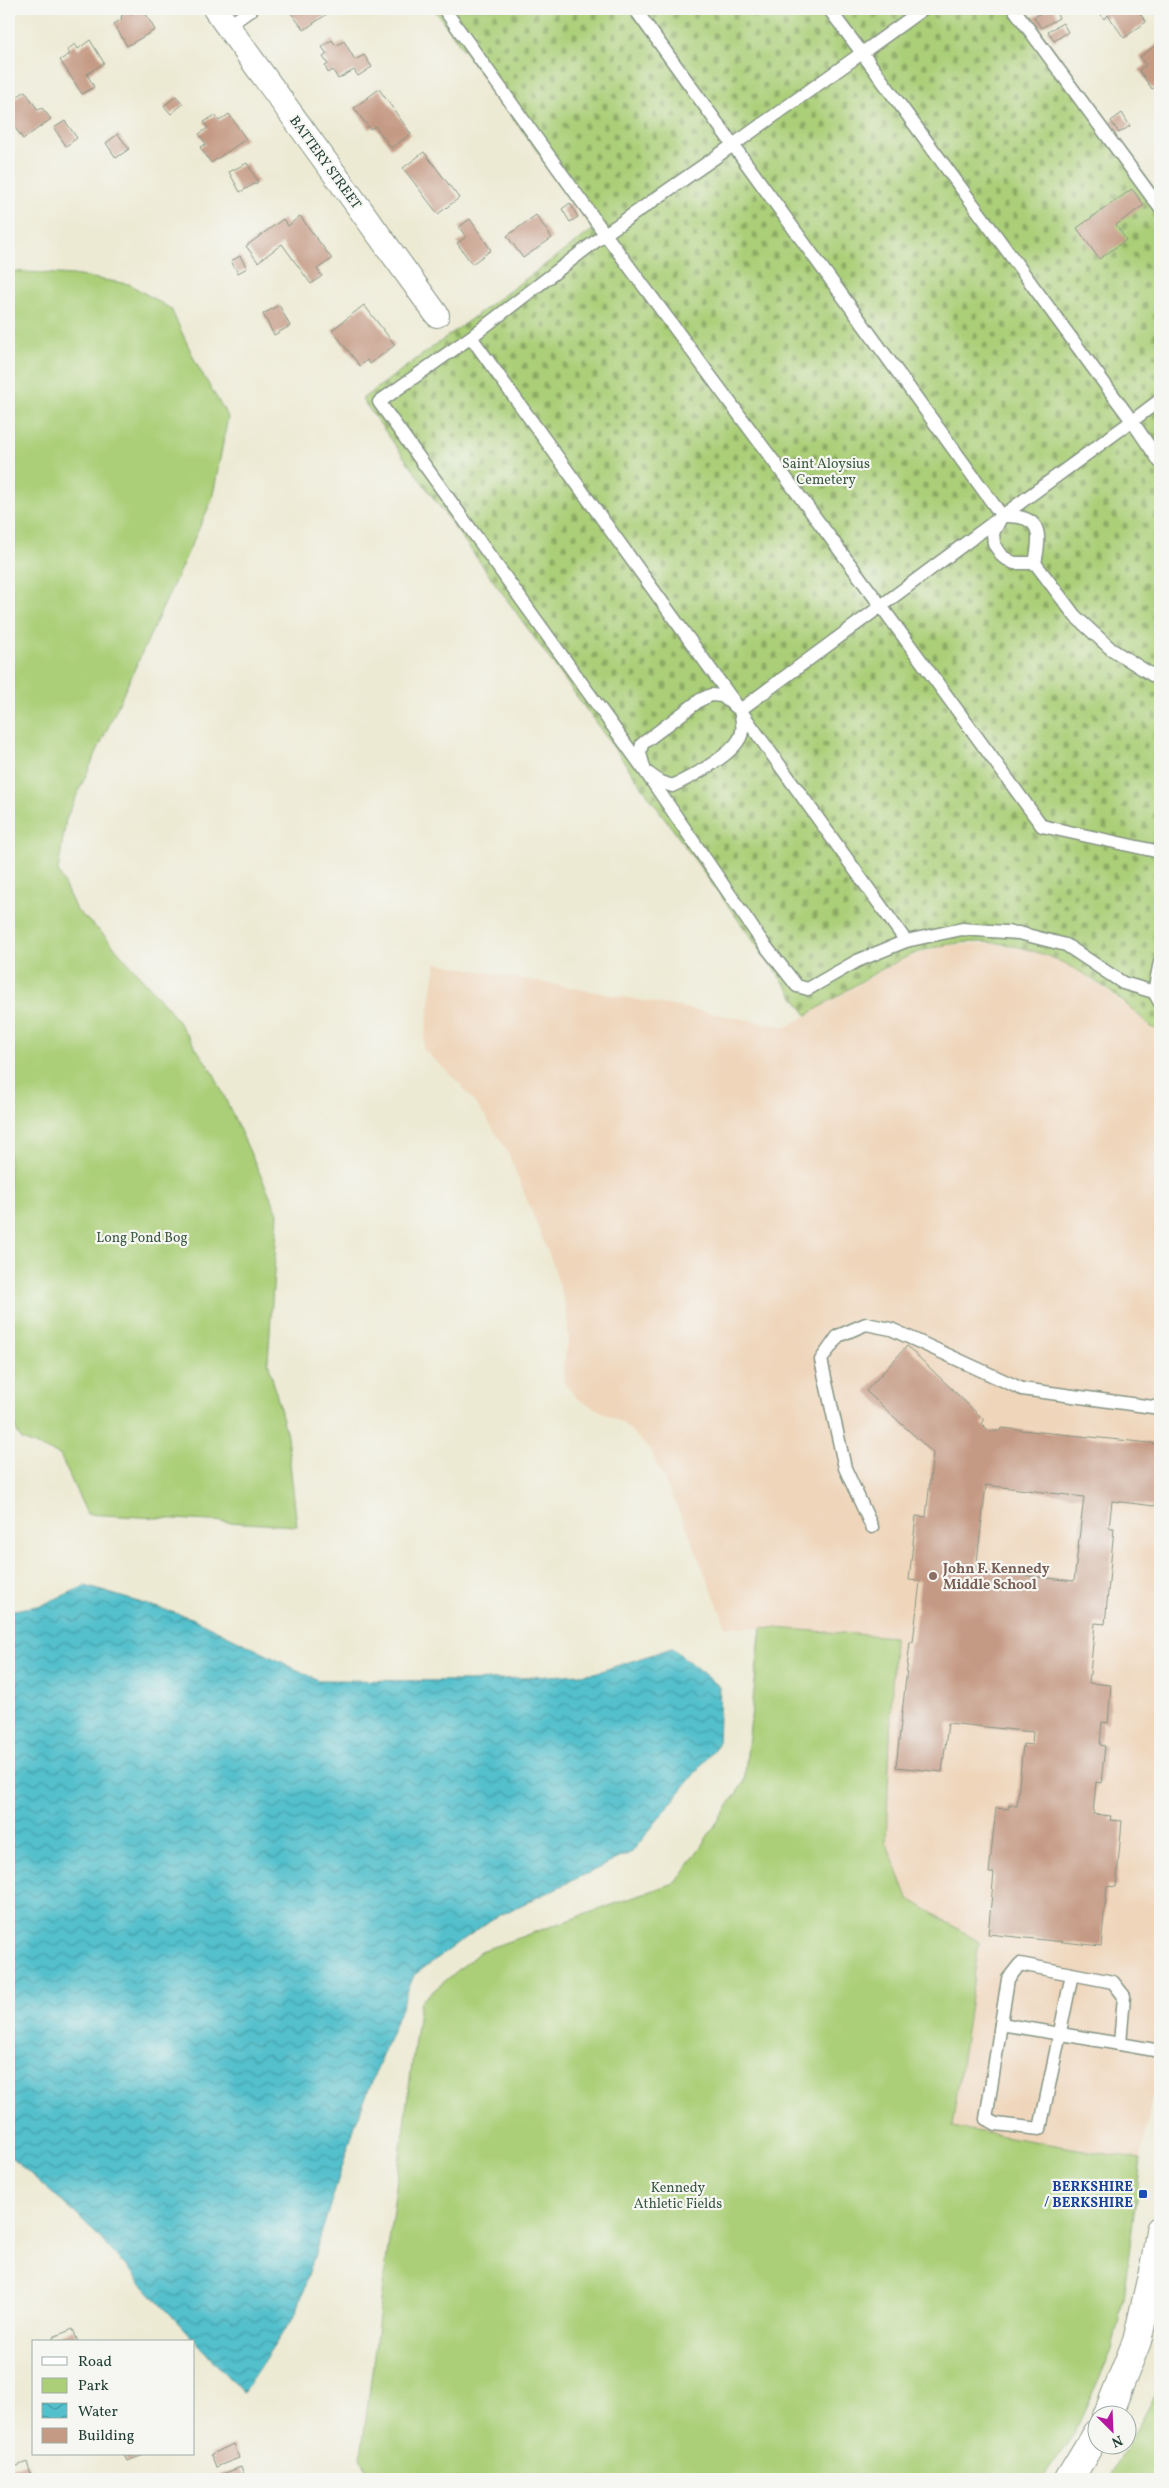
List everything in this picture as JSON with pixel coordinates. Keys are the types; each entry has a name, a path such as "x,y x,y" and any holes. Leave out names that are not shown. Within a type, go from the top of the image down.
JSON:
{"street":[{"name":"BATTERY STREET","path":"222,18 437,315"},
{"path":"1111,2406 1137,2341 1156,2258 1160,2230"},
{"path":"1069,2479 1086,2451"}],"lane":[{"path":"222,18 252,9"},
{"path":"444,9 605,234 1042,826 1160,852"},
{"path":"635,9 1002,516"},
{"path":"829,9 1132,421 1160,462"},
{"path":"923,9 605,234 471,337 379,402 645,771 763,943 797,986 808,989 857,962 906,941 962,929 1020,933 1066,945 1123,983 1154,992"},
{"path":"1014,9 1160,208"},
{"path":"471,337 906,941"},
{"path":"740,710 1160,400"},
{"path":"1002,516 993,533 994,544 1003,557 1014,563 1035,563"},
{"path":"1002,516 1020,516 1034,525 1040,540 1035,563 1075,616 1111,649 1149,675 1160,680"},
{"path":"711,695 722,696 740,710 743,728 739,741 730,750 684,781 672,786 659,781 645,771 640,753 642,744 700,700 711,695"},
{"path":"1160,962 1154,992 1160,1004"},
{"path":"872,1527 845,1468 821,1360 838,1336 866,1324 890,1329 1022,1389 1160,1408"},
{"path":"1072,1974 1040,2129 996,2124 986,2119 1008,1979 1020,1964 1072,1974 1113,1982 1124,1996 1120,2044"},
{"path":"1001,2024 1160,2051"}],"shaded area":[{"name":"John F. Kennedy Middle School","path":"995,944 1037,951 1074,967 1160,1029 1160,2050 1141,2160 952,2127 979,1942 907,1898 886,1842 894,1637 726,1626 686,1526 650,1450 624,1424 578,1399 564,1383 563,1365 569,1339 566,1308 552,1262 508,1153 485,1116 460,1084 423,1049 436,963 787,1027 898,961 946,945"}],"green space":[{"name":"Saint Aloysius Cemetery","path":"434,9 1024,9 1160,197 1160,1031 1151,1027 1096,982 1066,964 1034,951 1001,944 968,942 933,948 898,961 863,980 807,1015 362,399 594,229"},
{"name":"Long Pond Bog","path":"9,271 73,275 129,284 171,309 197,365 228,417 212,500 66,819 58,871 76,910 102,933 169,1009 214,1074 278,1213 268,1361 287,1436 297,1526 87,1514 60,1455 22,1440 9,1418"},
{"name":"Kennedy Athletic Fields","path":"761,1627 894,1637 886,1842 908,1898 979,1942 952,2127 1141,2160 1123,2299 1112,2350 1074,2434 1042,2479 369,2479 361,2456 420,2002 481,1951 677,1882 744,1782"},
{"path":"1160,2387 1160,2479 1109,2479 1122,2456 1136,2456 1136,2430"}],"water":[{"path":"85,1586 192,1618 318,1680 474,1681 595,1673 672,1648 720,1687 718,1744 632,1852 492,1919 414,1975 357,2119 297,2311 243,2393 86,2223 9,2155 9,1611 42,1605"}],"building":[{"path":"143,9 155,30 127,46 114,24 129,11 131,14"},
{"path":"288,9 334,9 304,30"},
{"path":"1049,9 1054,9 1059,18 1041,28 1034,17"},
{"path":"1097,9 1137,9 1146,22 1124,38 1108,15 1104,19"},
{"path":"1063,23 1068,32 1054,41 1048,31"},
{"path":"90,40 104,63 87,74 94,87 82,94 60,60 70,54 67,50 75,44 78,49"},
{"path":"332,40 336,46 344,41 355,60 364,55 372,67 358,76 354,70 338,79 333,70 328,73 325,66 328,64 323,57 327,54 322,47"},
{"path":"1160,42 1160,87 1159,85 1152,89 1139,70 1146,65 1140,57"},
{"path":"379,89 411,134 391,148 375,126 370,129 354,108"},
{"path":"25,91 38,110 42,108 51,119 23,139 9,119 9,103"},
{"path":"176,96 183,104 171,114 164,106"},
{"path":"1122,113 1130,126 1119,133 1111,121"},
{"path":"229,114 246,139 211,163 200,147 206,144 199,134 208,128 204,122 215,115 219,121"},
{"path":"65,121 77,138 66,146 54,128"},
{"path":"118,134 129,149 116,158 106,143"},
{"path":"424,152 459,198 438,214 403,168"},
{"path":"247,163 258,182 240,192 229,172"},
{"path":"1132,189 1144,205 1116,225 1126,240 1099,259 1077,228"},
{"path":"570,203 578,217 570,222 562,209"},
{"path":"536,215 552,238 523,258 507,236"},
{"path":"300,216 332,259 317,269 322,276 311,284 282,244 258,262 246,246 283,219 288,226"},
{"path":"470,219 491,250 472,264 457,243 466,237 459,227"},
{"path":"240,256 247,268 238,273 231,261"},
{"path":"279,305 290,326 274,335 263,314"},
{"path":"364,305 395,345 370,364 367,360 360,366 332,330"},
{"path":"907,1346 984,1420 982,1424 989,1431 1000,1431 1001,1428 1160,1444 1155,1506 1112,1501 1109,1528 1114,1528 1105,1624 1095,1623 1089,1683 1111,1685 1108,1723 1102,1722 1100,1745 1105,1746 1101,1783 1096,1782 1093,1814 1111,1816 1110,1820 1122,1821 1116,1887 1107,1886 1101,1946 988,1934 994,1873 989,1873 996,1808 1008,1809 1009,1805 1017,1806 1023,1744 1032,1745 1033,1732 948,1723 942,1772 896,1767 910,1642 913,1642 920,1581 909,1580 916,1516 926,1517 933,1453 866,1391","holes":["986,1485 1084,1497 1074,1581 976,1570"]},
{"path":"73,2329 77,2340 54,2340 53,2337"},
{"path":"234,2444 239,2458 216,2467 211,2454"},
{"path":"125,2456 141,2456 127,2461"},
{"path":"27,2462 32,2479 9,2479 9,2469"},
{"path":"241,2467 245,2479 215,2479 214,2477"}],"place":[{"name":"John F. Kennedy Middle School","path":"933,1576"},
{"name":"BERKSHIRE / BERKSHIRE","path":"1143,2194"}]}
